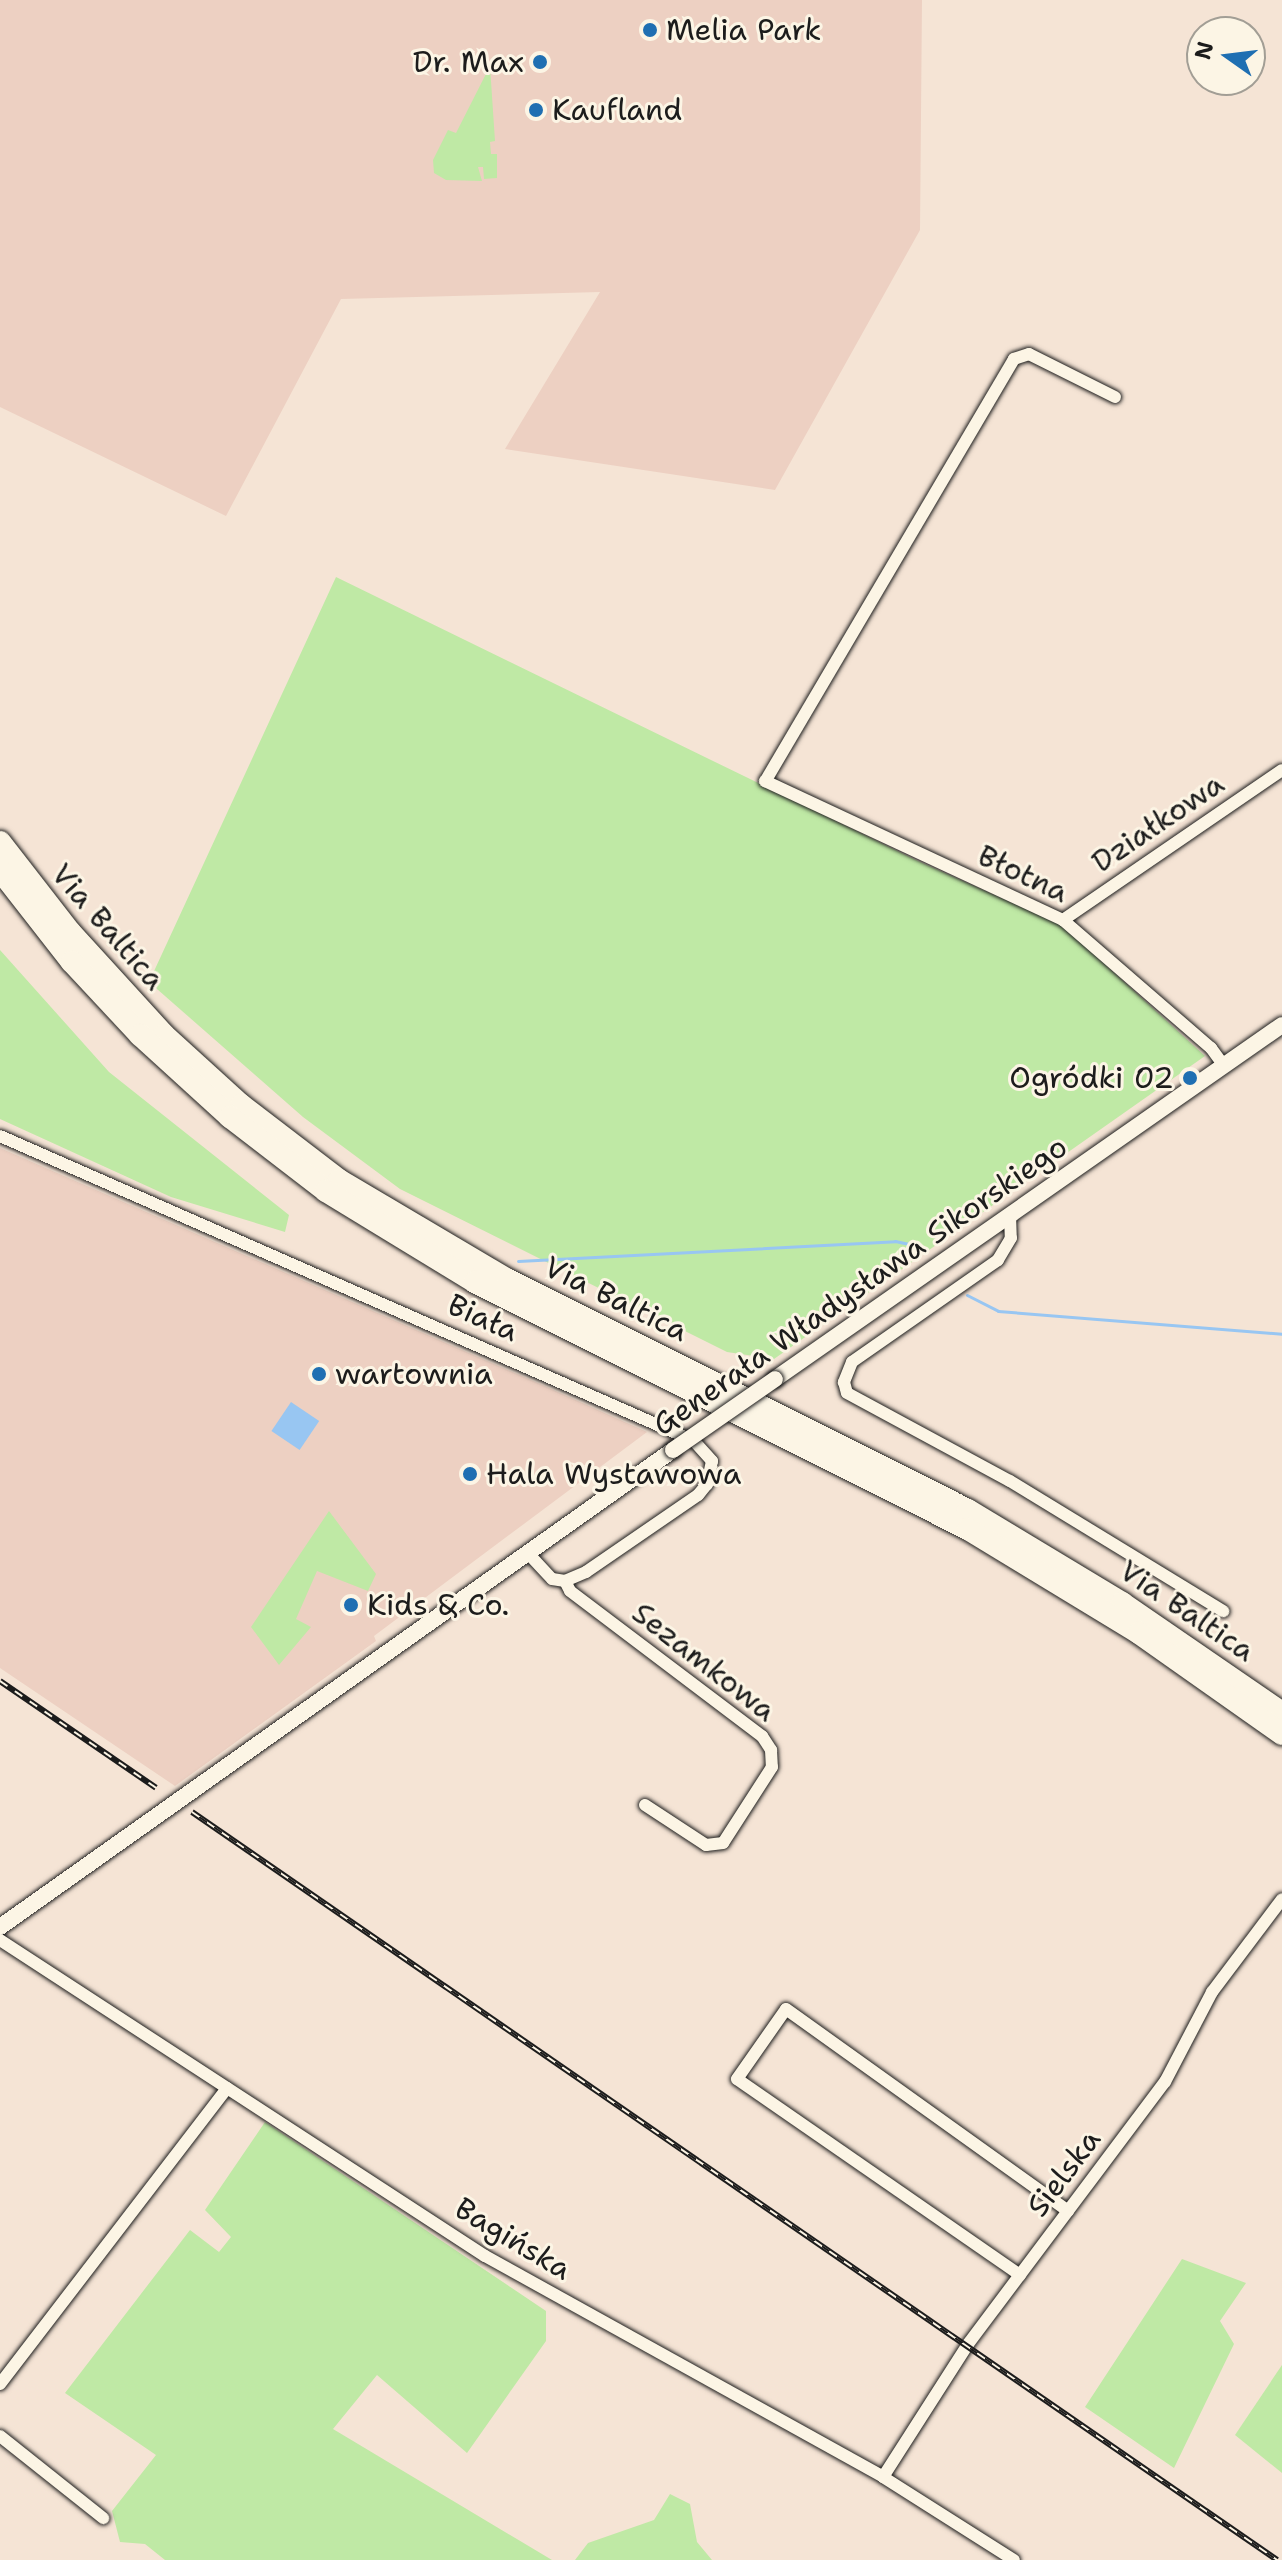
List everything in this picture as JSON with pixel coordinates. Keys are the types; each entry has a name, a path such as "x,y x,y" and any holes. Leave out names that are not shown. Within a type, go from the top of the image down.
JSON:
{"highway":[{"name":"Via Baltica","path":"0,842 77,942 164,1035 241,1105 339,1180 508,1280 809,1426 992,1524 1148,1619 1282,1713"},
{"name":"Via Baltica","path":"0,870 63,951 140,1035 230,1117 326,1191 494,1292 968,1529 1139,1633 1282,1734"}],"street":[{"name":"Błotna","path":"1115,397 1029,354 1014,359 765,781 1063,920 1211,1048 1224,1066"},
{"name":"Działkowa","path":"1063,920 1282,770"},
{"name":"Generała Władysława Sikorskiego","path":"0,1927 673,1450 1282,1025"},
{"name":"Biała","path":"0,1136 331,1279 706,1451 711,1472 698,1495 609,1558 565,1581"},
{"path":"1010,1215 1008,1248 998,1260 852,1362 844,1382 847,1393 1010,1481 1223,1611"},
{"path":"528,1553 541,1572 565,1581"},
{"name":"Sezamkowa","path":"565,1581 570,1591 762,1736 771,1750 772,1767 723,1843 706,1845 645,1805"},
{"name":"Sielska","path":"883,2477 968,2344 1165,2082 1212,1992 1282,1899"},
{"name":"Bagińska","path":"0,1940 485,2256 883,2477 1014,2560"},
{"path":"1020,2275 737,2079 786,2009 1068,2211"},
{"path":"0,2384 227,2088"},
{"path":"0,2436 103,2518"}],"shaded area":[{"path":"0,0 922,0 920,230 775,490 505,449 600,292 341,299 226,516 0,407"},
{"path":"0,1148 647,1432 374,1636 376,1641 175,1786 0,1668"}],"green space":[{"path":"490,66 495,141 490,142 491,154 497,154 497,178 484,179 483,167 478,167 482,181 446,180 434,173 433,160 448,130 456,133"},
{"path":"336,577 918,861 1062,925 1205,1056 774,1359 727,1352 400,1189 303,1117 149,982"},
{"path":"0,950 109,1072 289,1215 285,1232 171,1197 0,1119"},
{"path":"329,1511 376,1574 368,1591 317,1571 296,1619 311,1627 279,1665 251,1627"},
{"path":"265,2122 546,2311 546,2341 467,2453 377,2375 333,2429 552,2560 165,2560 145,2544 120,2542 112,2511 156,2455 65,2393 190,2230 219,2252 231,2237 205,2210"},
{"path":"1182,2259 1246,2283 1220,2321 1234,2344 1174,2468 1085,2407"},
{"path":"1282,2365 1282,2473 1235,2435"},
{"path":"670,2494 690,2504 697,2542 712,2560 575,2560 588,2543 654,2520"}],"water":[{"path":"291,1402 319,1421 300,1450 271,1431"}],"waterway":[{"path":"518,1261 895,1241 919,1246"},
{"path":"967,1295 998,1311 1282,1334"}],"railway":[{"path":"0,1681 156,1788"},
{"path":"192,1812 1277,2560"}],"place":[{"name":"Melia Park","path":"650,30"},
{"name":"Dr. Max","path":"540,62"},
{"name":"Kaufland","path":"536,110"},
{"name":"Ogródki 02","path":"1190,1078"},
{"name":"wartownia","path":"319,1374"},
{"name":"Hala Wystawowa","path":"470,1474"},
{"name":"Kids & Co.","path":"351,1605"}]}
